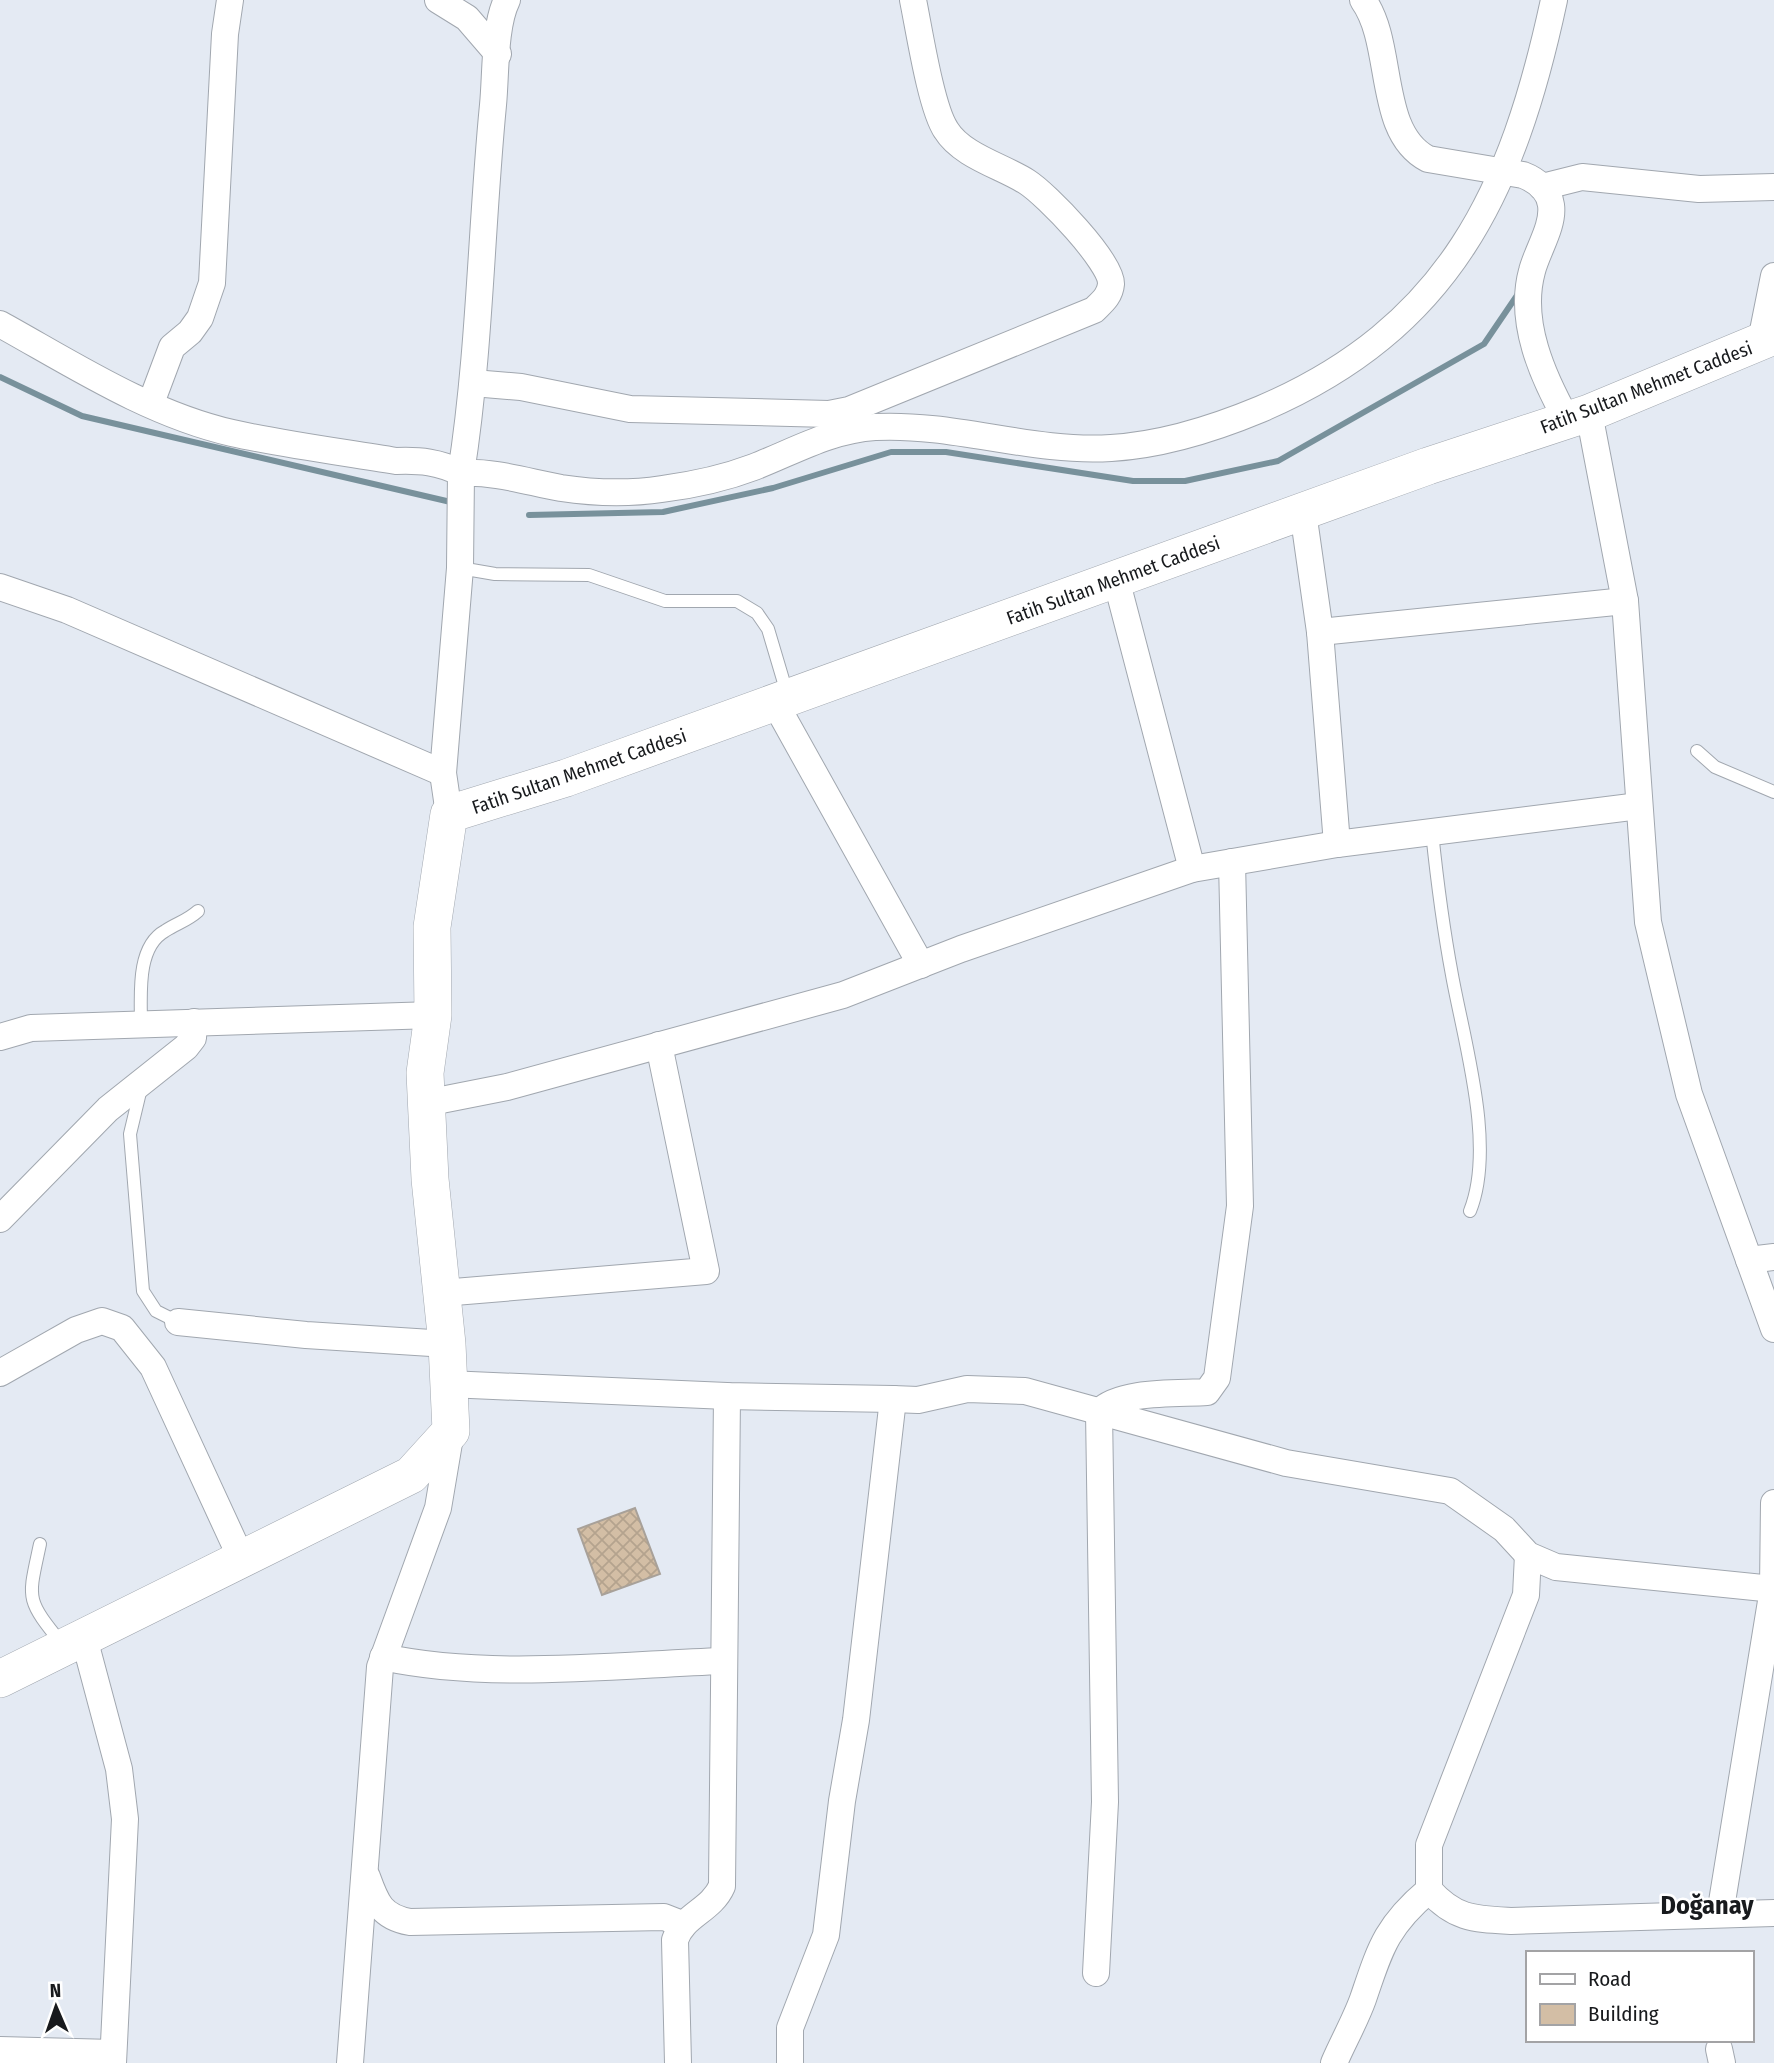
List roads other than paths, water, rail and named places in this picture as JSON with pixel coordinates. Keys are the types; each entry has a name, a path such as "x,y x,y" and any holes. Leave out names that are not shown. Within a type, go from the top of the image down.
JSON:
{"street":[{"path":"151,403 172,347 190,332 200,318 212,283 225,34 230,0"},
{"path":"438,0 467,18 498,54"},
{"path":"351,2063 380,1667 438,1508 451,1431 447,1344 430,1179 425,1073 433,1014 432,927 449,814 443,773 460,568 461,473 473,383 498,54 503,12 508,0"},
{"path":"473,383 521,387 630,409 828,414 849,410 1094,310 1108,296 1111,283 1099,257 1030,183 962,146 945,130 923,51 913,0"},
{"path":"1363,0 1378,34 1398,124 1410,146 1428,159 1530,178 1542,187 1552,208 1530,275 1528,313 1543,369 1578,416 1625,601 1648,922 1689,1094 1761,1259 1774,1329"},
{"path":"0,324 96,379 231,433 396,461 418,460 445,465 461,473 477,472 563,488 627,492 660,490 722,477 805,443 856,429 942,429 1079,449 1112,448 1177,438 1244,416 1306,387 1389,331 1422,301 1457,258 1485,211 1516,142 1554,0"},
{"path":"1542,187 1582,177 1699,189 1774,187"},
{"path":"1768,339 1774,276"},
{"name":"Fatih Sultan Mehmet Caddesi","path":"449,814 566,778 1303,512 1578,416 1768,339"},
{"path":"1303,512 1320,632 1337,844"},
{"path":"1116,579 1192,869"},
{"path":"0,587 67,610 443,773"},
{"path":"1320,632 1625,601"},
{"path":"781,700 921,965"},
{"path":"426,1103 507,1087 843,995 1192,869 1337,844 1639,806"},
{"path":"1096,1973 1105,1802 1099,1412 1108,1403 1126,1398 1207,1392 1217,1378 1240,1206 1231,862"},
{"path":"0,1037 32,1028 433,1014"},
{"path":"0,1219 108,1109 186,1047 193,1038 194,1022"},
{"path":"442,1293 706,1271 659,1045"},
{"path":"0,1373 76,1330 102,1321 122,1328 153,1367 242,1560"},
{"path":"178,1322 306,1335 447,1344"},
{"path":"448,1384 727,1396 893,1399 918,1399 967,1389 1025,1391 1286,1462 1450,1491 1504,1529 1528,1555 1556,1567 1773,1589"},
{"path":"678,2063 675,1940 682,1924 705,1909 722,1886 722,1661 727,1396"},
{"path":"790,2063 790,2028 827,1935 842,1801 856,1720 893,1399"},
{"path":"0,1679 411,1475 451,1431"},
{"path":"1720,1914 1773,1589 1774,1503"},
{"path":"1528,1555 1526,1595 1429,1845 1429,1890 1444,1908 1469,1919 1511,1921 1774,1913"},
{"path":"0,2050 113,2058 125,1819 119,1769 74,1642"},
{"path":"383,1657 421,1665 553,1668 722,1661"},
{"path":"365,1868 378,1906 387,1916 396,1920 547,1921 664,1917 682,1924"},
{"path":"1334,2063 1363,1998 1383,1942 1404,1913 1429,1890"}],"lane":[{"path":"460,568 495,574 589,575 665,601 737,601 757,614 768,629 781,700"},
{"path":"1697,751 1715,767 1774,792"},
{"path":"1432,832 1442,919 1461,1023 1471,1061 1479,1184 1470,1210"},
{"path":"141,1024 141,991 147,954 155,939 198,911"},
{"path":"142,1081 130,1134 143,1291 156,1311 178,1322"},
{"path":"40,1544 30,1587 32,1603 74,1642"}],"waterway":[{"path":"529,515 663,512 773,488 891,452 946,452 1133,481 1185,481 1278,461 1484,344 1520,291"},
{"path":"0,377 82,416 455,503"}],"district":[{"name":"Doğanay","path":"1707,1905"}]}
